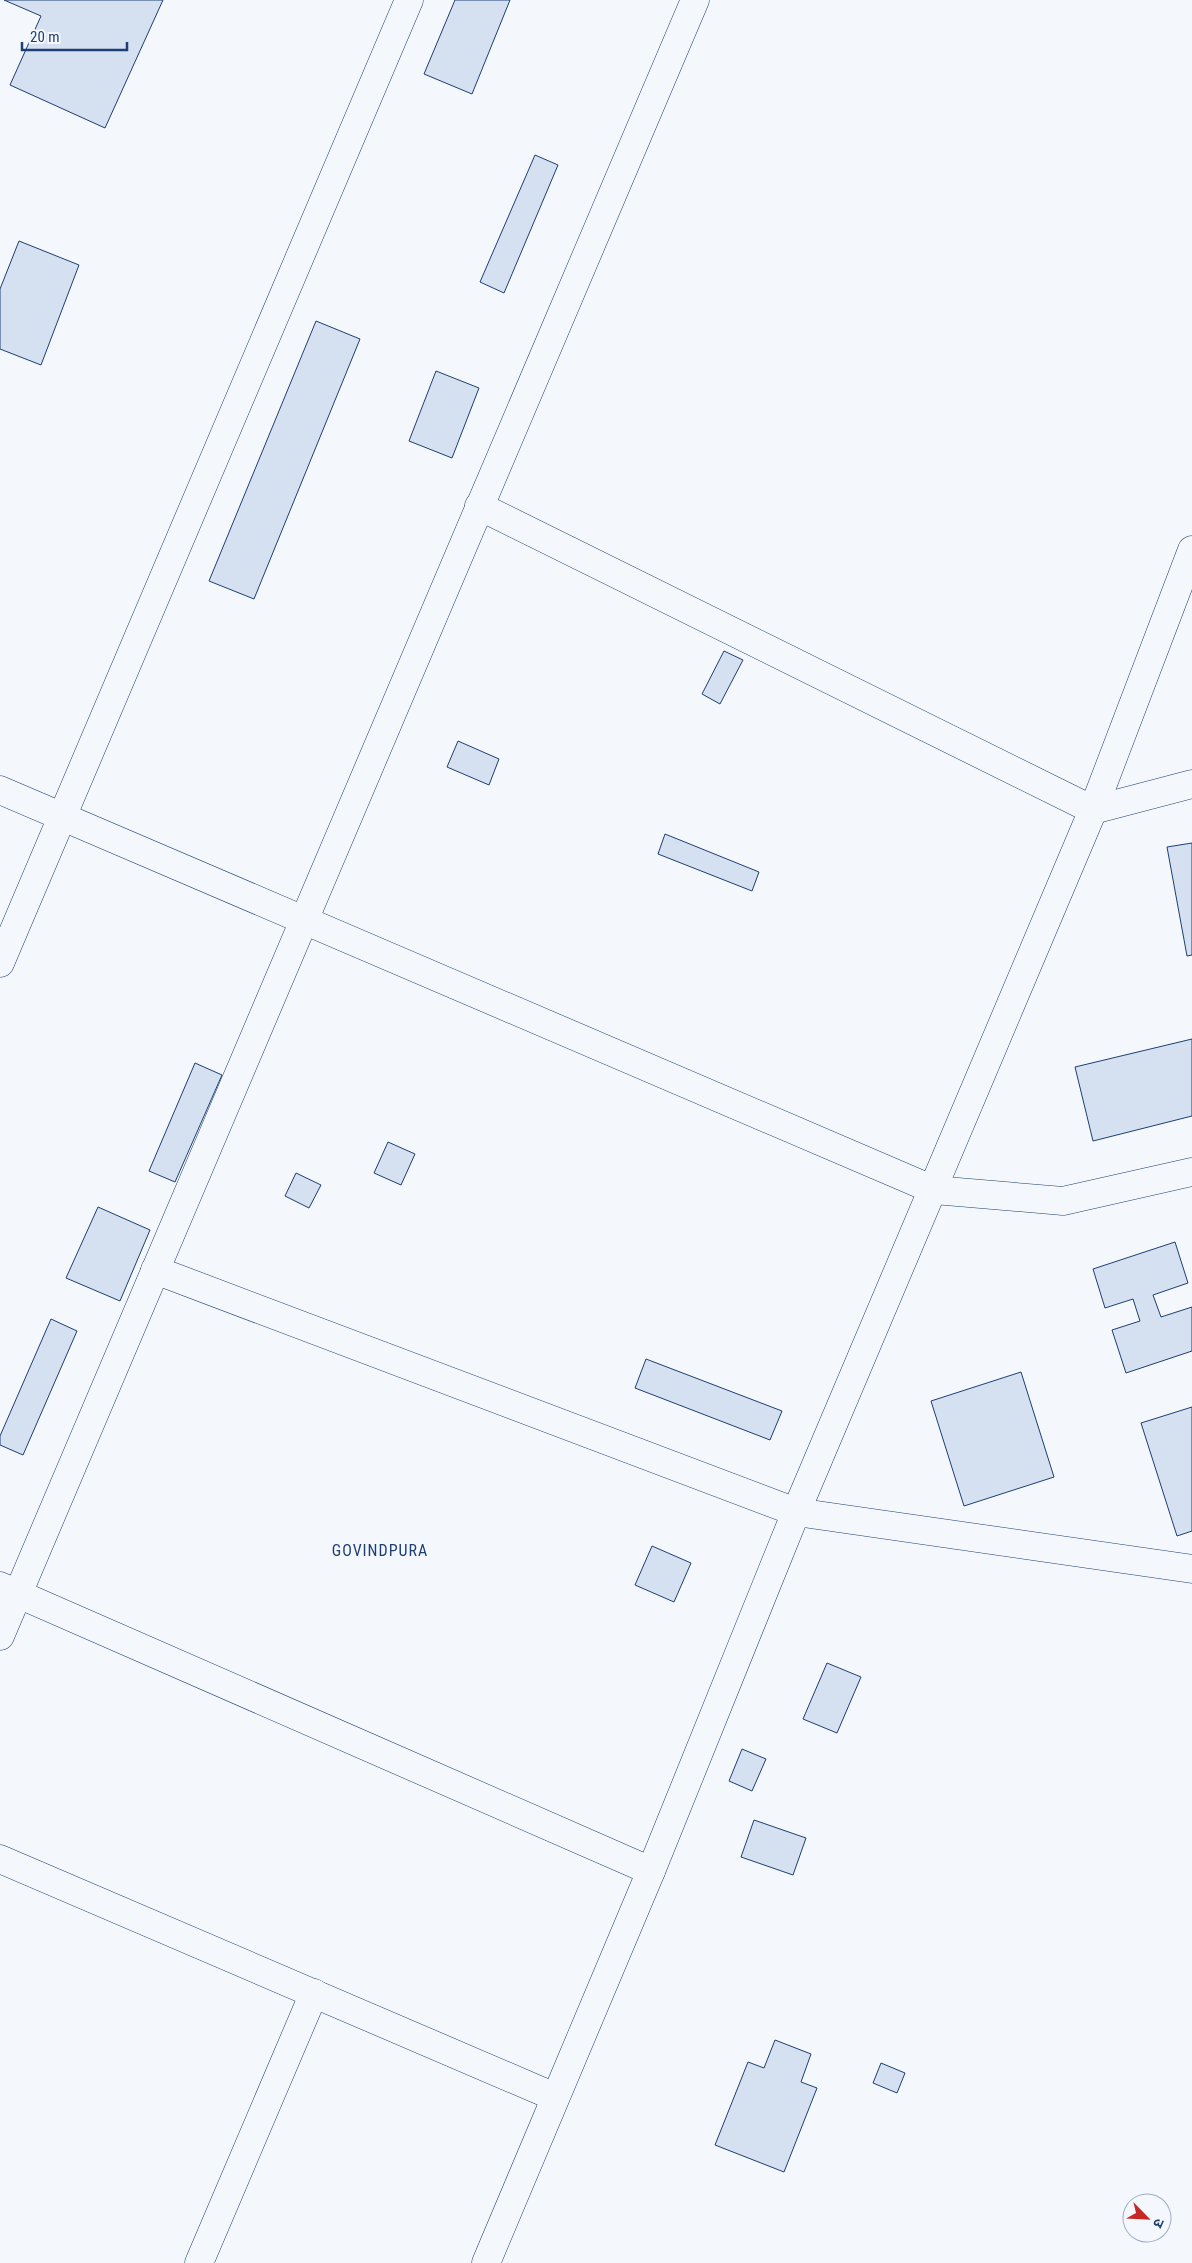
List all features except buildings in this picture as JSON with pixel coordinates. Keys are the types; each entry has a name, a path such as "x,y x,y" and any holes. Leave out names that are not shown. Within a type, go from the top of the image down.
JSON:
{"street":[{"path":"0,963 409,0"},
{"path":"0,1636 9,1590 155,1270 695,0"},
{"path":"479,506 1093,810 1192,784"},
{"path":"486,2263 651,1871 796,1512 934,1190 1093,810 1192,550"},
{"path":"0,790 934,1190 1064,1202 1192,1172"},
{"path":"155,1270 796,1512 1192,1569"},
{"path":"9,1590 651,1871"},
{"path":"0,1859 555,2097"},
{"path":"199,2263 314,1993"}],"district":[{"name":"GOVINDPURA","path":"380,1550"}]}
